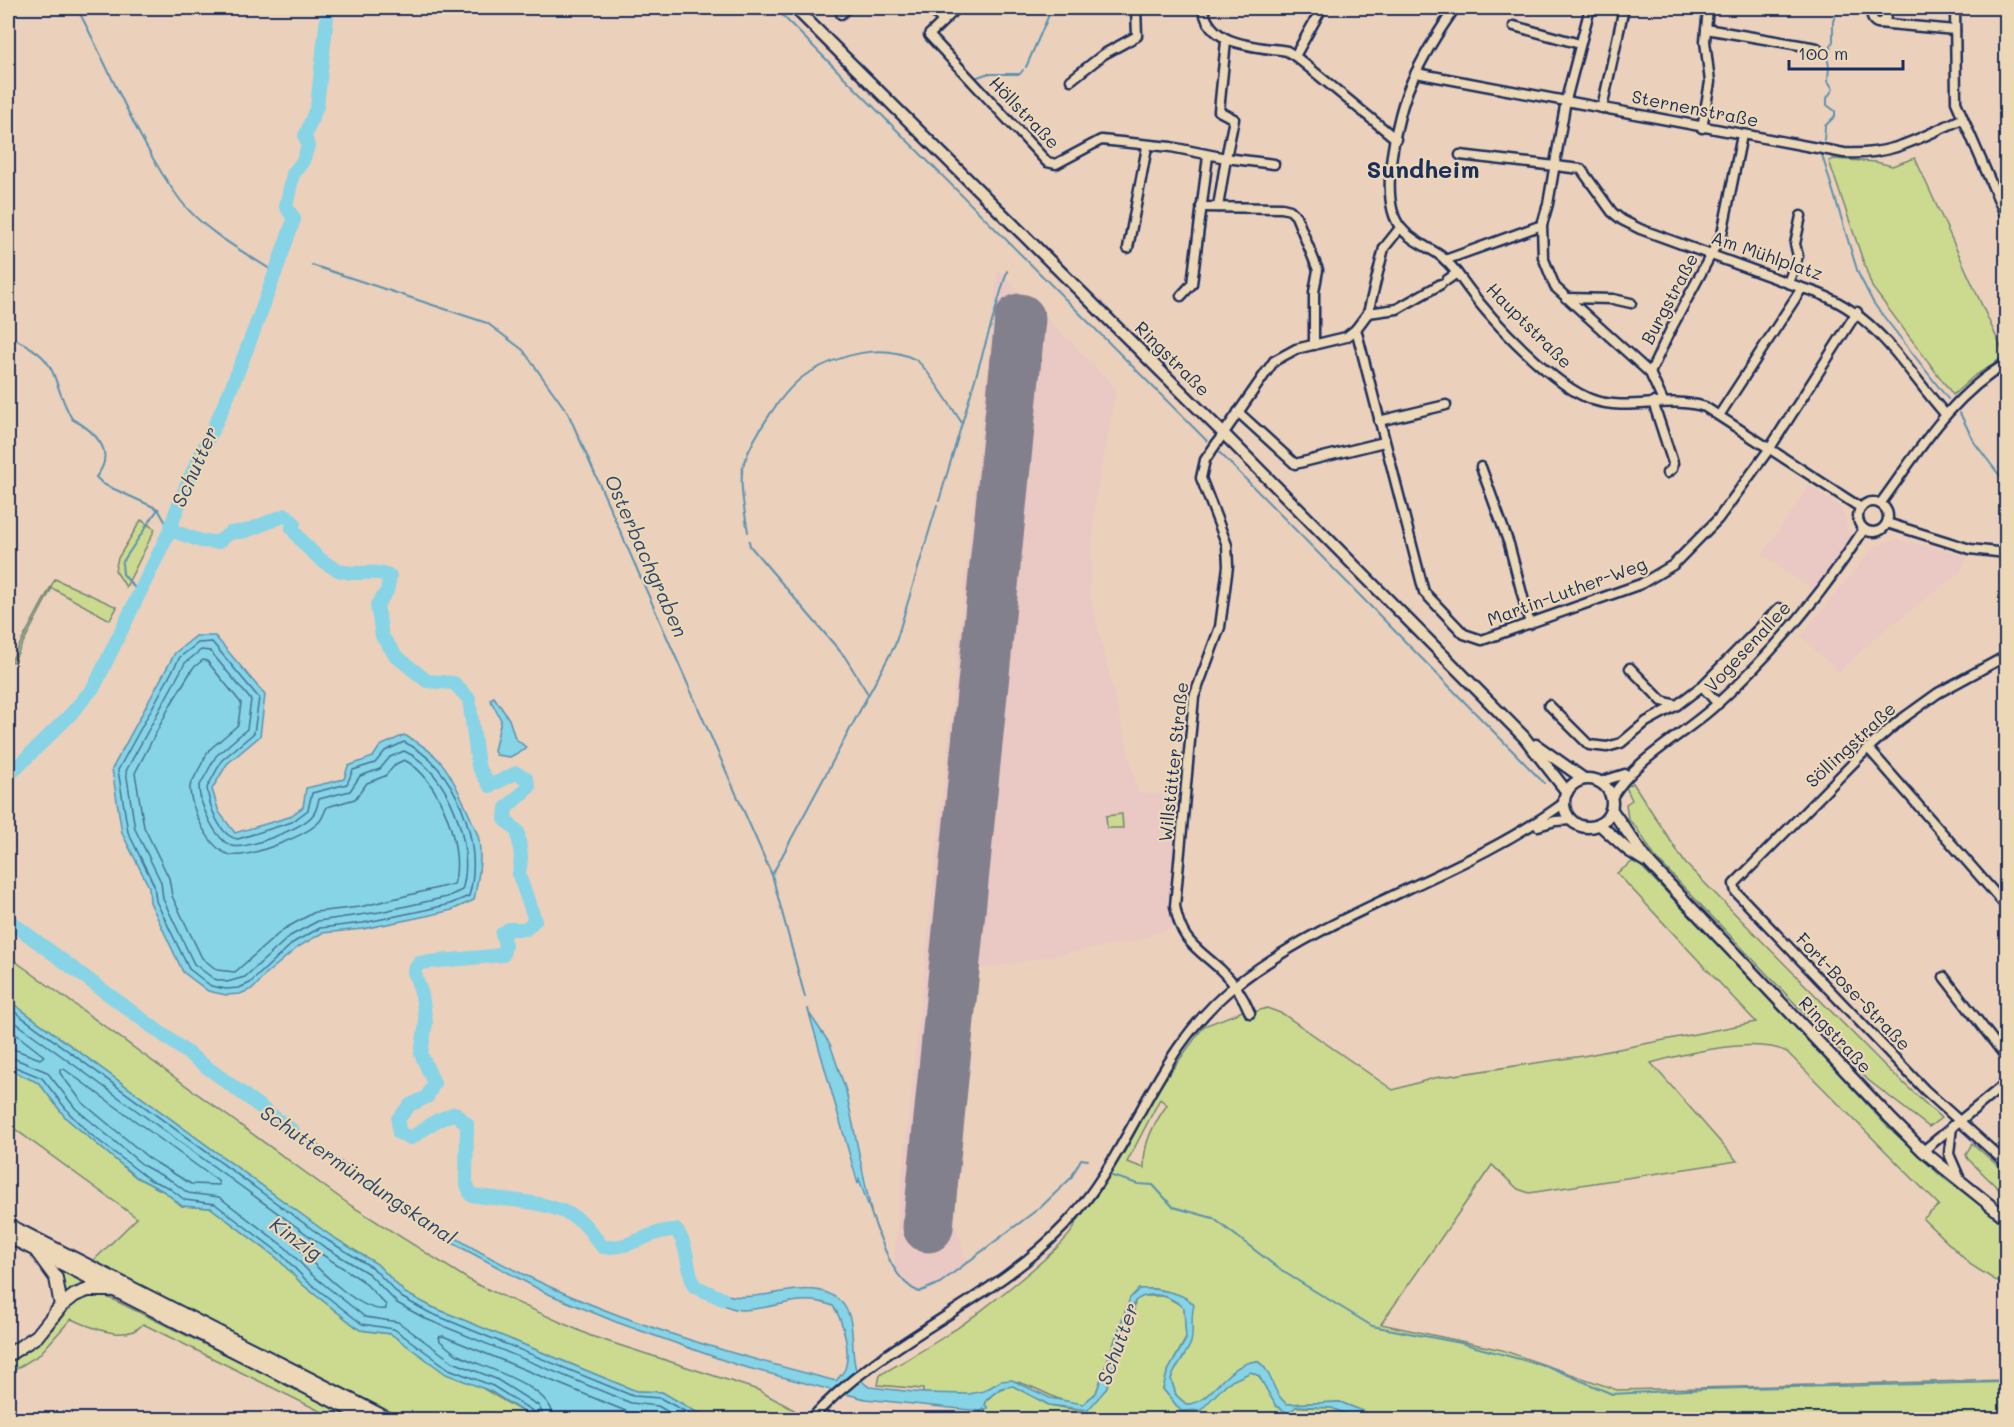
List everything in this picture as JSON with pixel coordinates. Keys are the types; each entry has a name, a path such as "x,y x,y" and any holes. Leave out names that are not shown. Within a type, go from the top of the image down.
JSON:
{"highway":[{"path":"8,1225 390,1419"},
{"path":"8,1236 371,1419"},
{"path":"37,1251 56,1278 61,1306"},
{"path":"8,1355 37,1336 61,1306 82,1292 114,1290"}],"main road":[{"name":"Ringstraße","path":"795,8 1524,736 1584,779"},
{"name":"Ringstraße","path":"1524,736 1565,797"},
{"path":"1584,779 1600,782 1612,797 1611,809 1599,824 1581,826 1571,820 1565,797 1574,783 1584,779"},
{"name":"Ringstraße","path":"1611,809 1650,864 1923,1151 2007,1218"},
{"name":"Ringstraße","path":"1599,824 1629,851 1650,864"}],"street":[{"path":"930,8 943,21 957,8"},
{"path":"1071,80 1104,54 1137,36 1136,8"},
{"path":"1203,8 1209,26 1226,41 1287,51 1396,139"},
{"path":"1295,56 1322,8"},
{"path":"1400,228 1391,210 1390,200 1396,139 1406,96 1432,42 1455,8"},
{"path":"1590,8 1566,100 1556,166 1542,225 1543,257 1547,272 1566,298 1650,373 1673,463 1672,469 1667,473"},
{"path":"1602,108 1624,8"},
{"path":"1702,128 1710,82 1706,29 1708,8"},
{"path":"1955,8 1955,92 1962,119 2007,217"},
{"name":"Höllstraße","path":"943,21 929,35 963,74 1052,165 1101,140 1147,147 1171,147 1208,156 1274,164"},
{"path":"1878,23 1955,30"},
{"path":"1514,27 1580,44"},
{"path":"1706,29 1817,48"},
{"path":"1218,207 1234,119 1219,111 1226,41"},
{"name":"Sternenstraße","path":"1416,73 1844,153 1869,154 1895,149 1962,119"},
{"name":"Burgstraße","path":"1650,373 1722,234 1742,135"},
{"path":"1128,248 1147,147"},
{"name":"Am Mühlplatz","path":"1460,155 1581,169 1612,212 1622,220 1788,283 1824,294 1857,312 1884,338 1946,415"},
{"path":"1181,296 1192,284 1208,156"},
{"path":"1201,207 1282,208 1290,210 1296,216 1318,270 1314,292 1314,345"},
{"path":"1788,283 1798,256 1795,243 1801,216"},
{"path":"1445,260 1542,225"},
{"name":"Willstätter Straße","path":"1250,1013 1236,986 1221,970 1193,948 1178,925 1175,906 1194,697 1220,627 1228,566 1227,545 1201,478 1205,460 1274,361 1282,355 1346,337 1356,329 1368,313 1384,248 1400,228"},
{"name":"Hauptstraße","path":"1400,228 1445,260 1489,315 1571,389 1605,403 1690,402 1720,414 1862,508"},
{"path":"1368,313 1397,309 1456,273"},
{"path":"1720,414 1802,288"},
{"path":"1566,298 1613,299 1631,303"},
{"name":"Martin-Luther-Weg","path":"1356,329 1420,582 1428,599 1464,634 1473,638 1490,639 1641,584 1673,565 1718,519 1770,448 1857,312"},
{"path":"1880,504 1946,415 1983,381 2007,364"},
{"path":"1379,421 1446,405"},
{"path":"1238,412 1295,464 1384,442"},
{"path":"1481,467 1509,544 1530,624"},
{"path":"1871,502 1880,504 1887,512 1887,522 1882,529 1875,532 1864,529 1858,519 1862,508 1871,502"},
{"path":"1887,522 1970,549 2007,553"},
{"name":"Vogesenallee","path":"1612,797 1621,782 1718,704 1791,629 1864,529"},
{"path":"1549,705 1589,745 1607,747 1621,743 1646,722 1677,705 1701,686 1779,608"},
{"name":"Söllingstraße","path":"1736,880 1868,748 1924,703 2007,656"},
{"path":"1630,668 1662,701 1677,705"},
{"path":"1701,686 1718,704"},
{"path":"1868,748 2007,906"},
{"name":"Vogesenallee","path":"1600,782 1611,780 1636,768"},
{"path":"1529,828 1565,797"},
{"path":"810,1419 843,1388 881,1358 1001,1280 1065,1226 1091,1194 1171,1055 1204,1014 1236,986 1310,935 1489,850 1529,828 1555,820 1571,820"},
{"name":"Fort-Bose-Straße","path":"1736,880 1736,892 1874,1039 1924,1090 1960,1119 2007,1163"},
{"path":"1944,977 2007,1057"},
{"path":"1923,1151 2007,1083"},
{"path":"1952,1126 1948,1154 1953,1169 1965,1186"}],"shaded area":[{"path":"998,270 1116,389 1095,501 1089,592 1138,793 1186,796 1178,925 1133,941 968,971 944,1185 967,1263 940,1283 919,1292 908,1287 894,1268 897,1228"},
{"path":"1809,486 1837,506 1845,516 1847,531 1853,535 1815,591 1763,555"},
{"path":"1897,539 1968,557 1959,573 1877,636 1839,672 1801,636 1874,547"}],"green space":[{"path":"1915,158 2005,356 1973,377 1953,395 1872,287 1829,161 1834,159 1876,162 1892,166"},
{"path":"141,520 155,529 126,587 115,570 118,558"},
{"path":"55,579 117,607 110,620 52,588 13,662 11,661"},
{"path":"1633,783 1685,863 1885,1066 1941,1118 1929,1127 1868,1080 1657,859 1628,819 1626,804 1632,800 1626,787"},
{"path":"1122,814 1123,828 1107,828 1106,816"},
{"path":"1635,860 1781,1010 1884,1123 1942,1177 2006,1223 2006,1287 1971,1265 1923,1219 1939,1205 1787,1052 1773,1047 1739,1046 1701,1051 1651,1063 1737,1161 1529,1193 1518,1189 1492,1165 1381,1324 1502,1350 1617,1390 2006,1380 2006,1419 1465,1420 1441,1416 1430,1419 1383,1419 1340,1402 1287,1404 1277,1394 1257,1361 1236,1369 1212,1392 1196,1403 1186,1404 1176,1395 1171,1379 1180,1358 1191,1342 1190,1311 1174,1295 1156,1289 1139,1289 1125,1312 1096,1393 1083,1404 1063,1401 1013,1381 1001,1382 984,1391 962,1395 923,1393 923,1389 878,1385 880,1375 962,1325 1020,1280 1070,1233 1125,1151 1158,1089 1204,1026 1248,1009 1251,1013 1267,1008 1283,1014 1393,1090 1434,1078 1583,1056 1756,1022 1617,873","holes":["1160,1099 1167,1105 1150,1135 1145,1150 1144,1168 1127,1162"]},
{"path":"8,956 350,1205 474,1283 591,1336 758,1390 803,1415 800,1419 726,1420 696,1412 662,1392 636,1391 432,1307 405,1293 377,1264 331,1236 8,1000"},
{"path":"8,1069 39,1083 66,1118 136,1177 165,1192 182,1206 211,1208 277,1258 303,1285 360,1330 391,1334 533,1418 546,1419 403,1419 93,1261 137,1218 8,1124"},
{"path":"1972,1143 2006,1173 2006,1196 1968,1159 1966,1155"},
{"path":"55,1268 87,1284 65,1300"},
{"path":"86,1295 102,1295 114,1300 357,1419 336,1419 143,1324 128,1333 118,1333 108,1332 71,1319 39,1355 8,1374 8,1361 42,1339 69,1308"},
{"path":"1141,1296 1165,1296 1184,1307 1186,1338 1167,1373 1163,1389 1181,1411 1200,1410 1227,1383 1251,1372 1259,1376 1276,1406 1332,1408 1358,1419 982,1420 980,1411 987,1407 985,1405 989,1398 1009,1386 1049,1405 1082,1411 1106,1389 1128,1319 1134,1310 1135,1301"}],"water":[{"path":"196,636 215,636 265,695 260,736 227,764 212,789 219,812 235,833 289,817 303,807 306,788 344,779 348,766 373,757 380,746 404,735 427,749 443,765 456,785 475,829 479,840 480,855 474,900 452,910 426,916 363,929 322,933 298,947 266,974 254,988 240,994 226,995 208,991 183,972 150,902 149,887 122,833 112,769 175,653"},
{"path":"494,697 509,719 515,738 527,748 510,757 496,755 494,751 501,720 490,699"},
{"name":"Kinzig","path":"8,1000 331,1236 377,1264 405,1293 432,1307 636,1391 662,1392 696,1412 726,1419 533,1418 490,1391 446,1374 391,1334 360,1330 303,1285 277,1258 211,1208 182,1206 165,1192 136,1177 66,1118 39,1083 8,1069"},
{"path":"809,1013 830,1044 846,1091 872,1216 859,1179 858,1184"},
{"path":"282,1120 434,1225 465,1244 531,1278 643,1324 797,1371 836,1381 844,1370 847,1362 845,1336 833,1306 821,1302 798,1301 737,1310 706,1297 712,1290 744,1297 810,1290 825,1292 838,1299 846,1308 850,1319 856,1368 860,1379 869,1387 923,1393 969,1394 984,1391 1001,1381 1012,1380 1050,1398 1083,1404 1096,1393 1130,1298 1139,1289 1161,1290 1183,1297 1194,1305 1191,1342 1171,1379 1176,1395 1186,1404 1195,1403 1203,1398 1235,1369 1257,1361 1266,1370 1278,1394 1287,1404 1340,1402 1383,1419 1358,1419 1332,1408 1297,1406 1288,1413 1276,1406 1259,1376 1251,1372 1227,1383 1201,1410 1181,1411 1163,1389 1167,1373 1186,1339 1184,1308 1167,1297 1154,1295 1141,1297 1135,1301 1106,1389 1088,1410 1049,1405 1013,1386 1001,1388 987,1399 985,1405 988,1408 980,1411 865,1399 737,1365 616,1322 546,1293 449,1241 278,1124"}],"pier":[{"path":"858,1368 865,1379 844,1396 829,1392"}],"waterway":[{"path":"77,8 138,132 181,201 201,222 276,273"},
{"name":"Schutter","path":"328,8 317,106 305,136 308,146 303,161 293,174 286,206 294,219 245,355 196,464 170,530 201,541 218,542 230,533 246,531 286,515 294,523 292,528 303,543 326,564 344,572 390,576 387,591 377,605 382,636 396,656 427,681 454,683 469,699 478,766 490,786 516,773 526,778 529,787 506,808 505,819 518,832 521,857 519,875 535,920 526,929 509,929 502,934 505,945 503,955 419,963 414,971 422,995 426,1023 421,1054 434,1083 427,1097 410,1105 398,1119 399,1133 411,1138 436,1121 455,1113 467,1124 466,1182 471,1195 540,1204 566,1212 581,1221 603,1247 624,1245 658,1233 676,1230 683,1242 694,1286 723,1299"},
{"path":"775,8 1207,441"},
{"path":"1026,67 1052,8"},
{"path":"1824,141 1825,126 1835,116 1835,111 1827,105 1827,98 1833,89 1828,81 1827,57 1833,41 1833,21 1839,8"},
{"path":"975,78 986,74 1020,74 1023,70"},
{"path":"1822,155 1858,273 1874,304 1948,399"},
{"name":"Osterbachgraben","path":"312,265 487,323 523,350 568,413 772,875 805,997"},
{"path":"939,501 1007,271"},
{"path":"8,336 26,345 46,361 72,419 88,430 100,443 104,451 104,459 102,468 96,477 103,484 158,509 170,530"},
{"path":"748,532 742,478 748,452 770,414 788,391 807,374 819,367 860,353 889,352 916,360 933,379 962,423"},
{"path":"1960,413 1974,442 2006,484"},
{"path":"1220,453 1544,783"},
{"path":"773,873 895,645 937,505"},
{"path":"139,593 123,574 122,563 158,509"},
{"name":"Schuttermündungskanal","path":"8,776 68,717 94,687 170,530"},
{"path":"749,541 750,546 845,657 868,694"},
{"name":"Schuttermündungskanal","path":"8,920 293,1131"},
{"name":"Osterbachgraben","path":"808,1009 809,1013"},
{"name":"Osterbachgraben","path":"872,1216 895,1270 902,1279 919,1292 940,1283 1042,1206 1071,1178 1081,1159 1088,1160"},
{"path":"1112,1176 1138,1184 1153,1185 1173,1207 1213,1218 1282,1271 1372,1326 1461,1343 1552,1368 1612,1394 1706,1389 2006,1382"},
{"path":"983,1408 991,1420"}],"runway":[{"path":"928,1227 1020,319"}],"district":[{"name":"Sundheim","path":"1423,170"}]}
